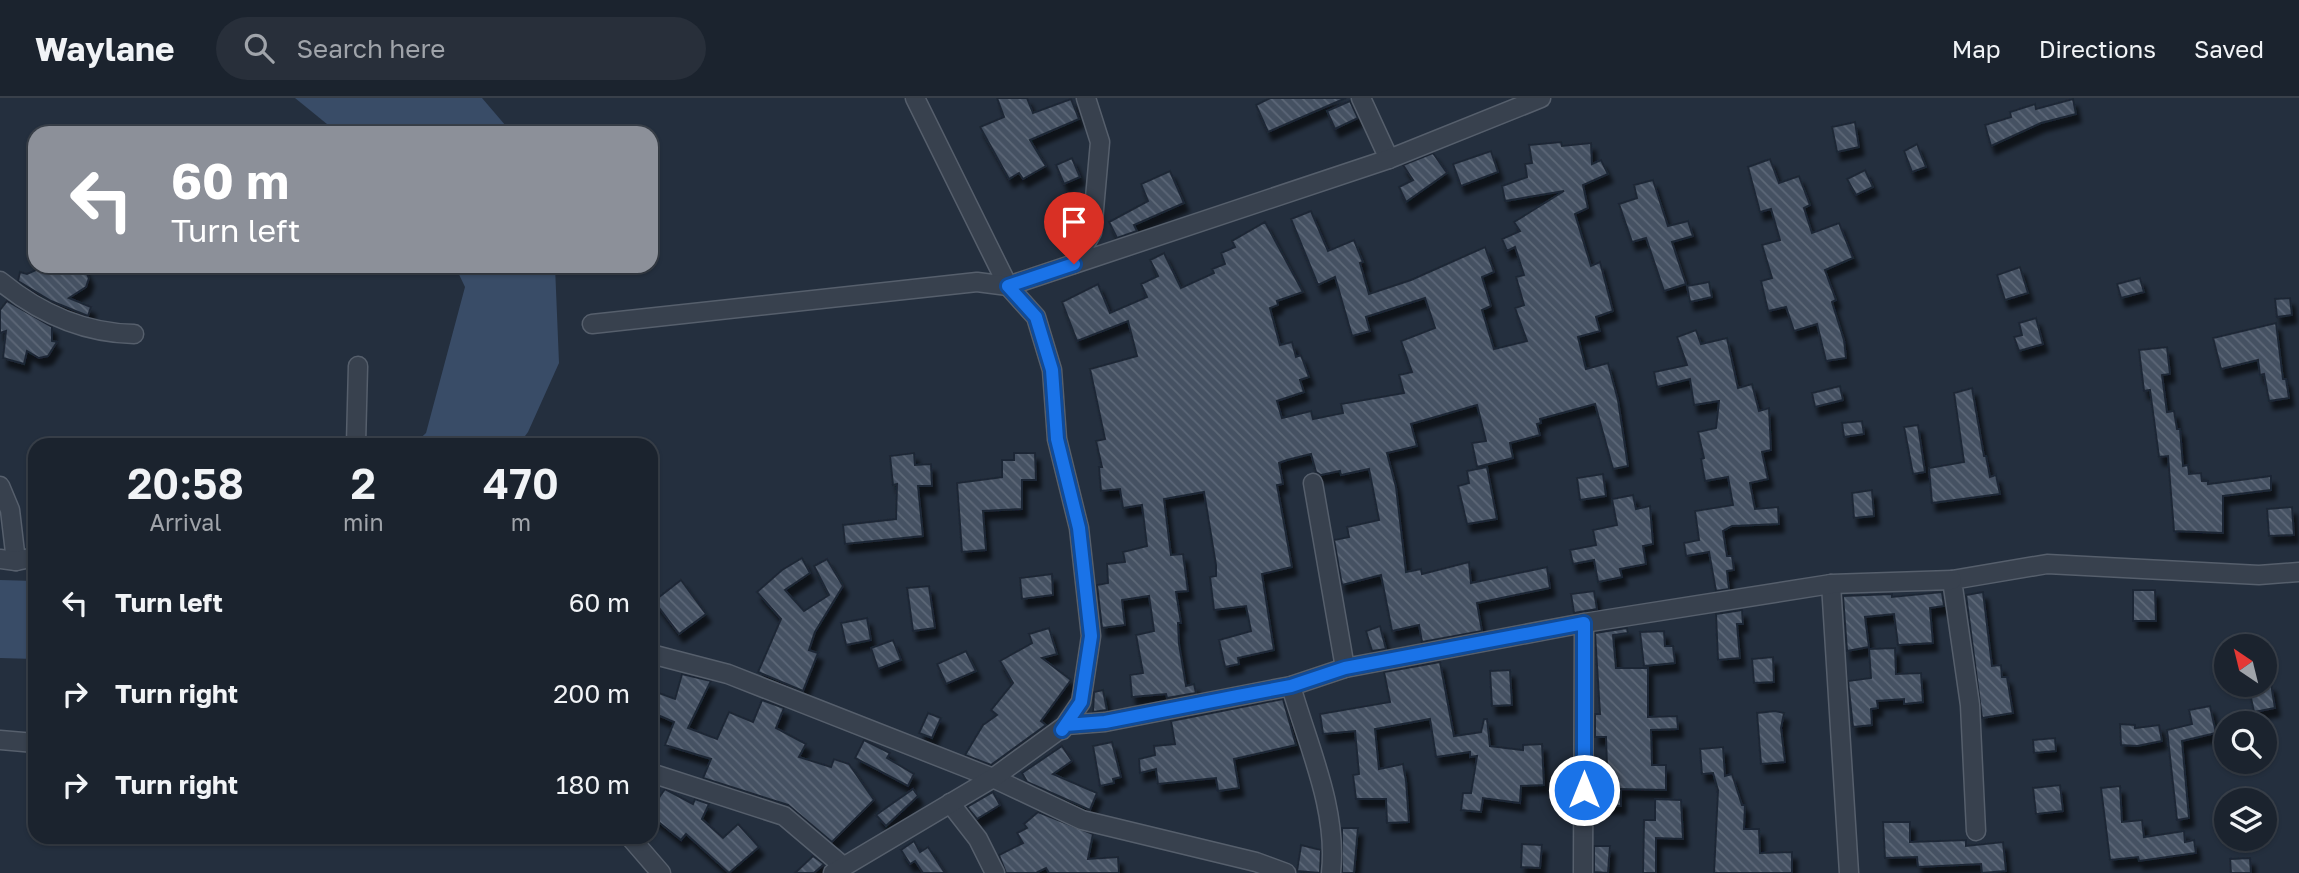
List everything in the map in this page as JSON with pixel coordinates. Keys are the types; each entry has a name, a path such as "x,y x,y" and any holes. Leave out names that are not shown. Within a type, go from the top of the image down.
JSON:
{"street":[{"path":"915,98 1008,286 1036,317 1052,370 1057,439 1079,528 1091,636 1081,702 1062,730"},
{"path":"1074,264 1092,232 1100,142 1086,98"},
{"path":"1361,98 1389,159"},
{"path":"592,324 977,282 1008,286 1389,159 1541,98"},
{"path":"0,281 33,307 103,333 134,334"},
{"path":"356,438 358,366"},
{"path":"1313,482 1345,668"},
{"path":"0,486 10,510 8,560 28,558"},
{"path":"658,775 784,817 838,870 993,778 1066,725 1105,722 1291,686 1345,668 1584,623 1831,584 1952,580 2047,564 2259,575 2299,572"},
{"path":"1952,580 1970,705 1976,831"},
{"path":"1831,584 1849,873"},
{"path":"1583,873 1584,623"},
{"path":"658,656 728,674 993,778 1082,820 1256,862 1286,873"},
{"path":"1291,686 1323,788 1333,850 1331,873"},
{"path":"0,740 28,742"},
{"path":"950,803 978,839 995,873"},
{"path":"636,844 661,873"}],"water":[{"path":"295,98 482,98 506,126 329,126"},
{"path":"458,273 555,273 559,363 524,438 421,438 426,433 465,287"},
{"path":"0,580 28,581 28,659 0,658"}],"building":[{"path":"997,98 1027,98 1033,113 1071,99 1079,119 1030,140 1046,166 1023,179 1019,173 1009,179 980,127 1004,117"},
{"path":"1270,98 1346,98 1268,132 1256,105"},
{"path":"2073,99 2076,114 2041,123 1991,146 1985,125 2011,117 2010,112 2035,104 2036,109"},
{"path":"1350,101 1358,118 1335,129 1327,111"},
{"path":"1855,122 1859,147 1837,152 1832,127"},
{"path":"1561,142 1562,146 1591,143 1592,164 1601,160 1608,174 1583,185 1588,208 1575,214 1591,266 1600,262 1613,311 1596,317 1600,331 1578,337 1586,369 1608,363 1618,400 1628,466 1613,469 1595,404 1540,419 1541,423 1537,424 1540,435 1510,443 1513,458 1477,467 1472,443 1486,441 1477,405 1411,424 1417,446 1387,453 1396,487 1406,572 1421,569 1422,574 1469,562 1471,583 1547,567 1550,588 1477,603 1482,631 1422,642 1419,625 1392,631 1381,575 1342,585 1334,540 1349,537 1347,527 1379,520 1369,469 1341,475 1340,471 1321,475 1316,472 1311,454 1287,460 1279,463 1283,484 1277,485 1292,567 1262,574 1274,650 1238,658 1239,664 1225,667 1219,640 1251,631 1246,606 1214,610 1210,577 1216,576 1216,565 1204,492 1164,499 1171,555 1183,554 1188,591 1176,592 1181,623 1178,623 1179,644 1186,686 1194,684 1196,693 1167,698 1166,694 1132,697 1130,675 1143,673 1136,635 1154,631 1149,596 1122,600 1125,625 1102,628 1097,585 1108,583 1107,564 1125,562 1123,552 1147,546 1142,505 1123,508 1120,489 1101,491 1099,467 1102,467 1096,441 1105,439 1090,369 1137,356 1128,321 1077,341 1062,302 1098,284 1110,313 1147,297 1141,284 1158,276 1150,260 1164,253 1181,288 1214,273 1212,269 1225,264 1221,253 1235,247 1232,241 1265,222 1303,292 1277,301 1278,305 1270,308 1280,345 1292,342 1296,357 1301,355 1309,377 1300,380 1304,392 1277,401 1282,418 1311,411 1313,419 1343,413 1341,404 1404,393 1399,375 1412,372 1401,341 1435,328 1425,298 1366,317 1370,331 1352,336 1335,277 1318,285 1291,219 1311,211 1328,251 1354,240 1363,262 1360,263 1369,294 1411,280 1485,247 1494,272 1482,277 1491,306 1482,310 1494,349 1527,341 1515,308 1524,305 1516,277 1524,275 1515,247 1507,251 1502,239 1520,231 1514,222 1564,191 1505,201 1502,186 1527,177 1525,164 1532,163 1529,145"},
{"path":"1917,144 1926,167 1912,172 1904,151"},
{"path":"1491,151 1498,172 1461,186 1453,164"},
{"path":"1433,153 1447,173 1406,202 1399,187 1413,180 1403,165"},
{"path":"1072,158 1080,177 1064,184 1056,165"},
{"path":"1770,159 1779,183 1799,176 1810,205 1804,208 1812,233 1839,223 1853,258 1825,270 1836,300 1832,302 1844,340 1846,358 1826,361 1817,324 1794,331 1786,307 1768,311 1761,281 1772,278 1762,245 1780,240 1771,209 1760,212 1748,167"},
{"path":"1865,170 1873,187 1856,195 1847,179"},
{"path":"1170,171 1184,203 1134,225 1137,231 1117,238 1109,222 1148,201 1141,184"},
{"path":"1653,180 1668,226 1688,221 1693,236 1672,242 1686,284 1664,291 1646,238 1632,242 1619,204 1637,198 1634,185"},
{"path":"2020,267 2028,293 2005,300 1997,275"},
{"path":"20,272 86,273 89,278 86,287 69,298 91,307 88,316 51,301 18,281"},
{"path":"2140,278 2144,292 2121,298 2117,284"},
{"path":"1709,282 1712,297 1690,302 1687,286"},
{"path":"2290,298 2292,315 2277,317 2275,299"},
{"path":"7,301 52,327 52,341 57,342 48,356 39,358 27,351 24,364 3,358 6,331 0,333 0,310"},
{"path":"2036,318 2043,344 2019,351 2014,337 2022,335 2019,323"},
{"path":"2276,323 2283,379 2286,379 2289,398 2269,401 2264,374 2260,375 2258,360 2221,369 2213,338"},
{"path":"1696,330 1701,344 1727,338 1738,388 1752,384 1759,411 1769,408 1771,450 1762,452 1768,479 1750,483 1755,509 1778,507 1779,524 1732,526 1723,531 1727,556 1732,556 1734,570 1727,571 1729,589 1716,591 1709,552 1686,556 1684,543 1699,540 1695,511 1733,505 1728,477 1705,481 1701,459 1704,458 1698,432 1716,428 1719,401 1694,405 1690,379 1657,387 1654,372 1687,365 1677,337"},
{"path":"2167,347 2170,374 2162,375 2167,412 2174,411 2177,429 2180,429 2183,466 2188,465 2189,474 2201,473 2202,481 2208,481 2208,484 2271,476 2271,490 2223,496 2223,533 2174,531 2168,456 2159,457 2150,390 2144,391 2139,350"},
{"path":"1840,386 1843,400 1815,407 1812,393"},
{"path":"1972,388 1984,456 1990,477 1996,475 2000,494 1932,503 1929,468 1964,462 1954,393"},
{"path":"1862,421 1864,434 1844,437 1842,423"},
{"path":"1918,425 1925,472 1913,474 1904,427"},
{"path":"914,453 915,465 931,464 932,486 918,486 923,536 845,544 843,525 896,519 897,484 893,485 890,456"},
{"path":"1014,453 1035,453 1036,480 1022,480 1022,509 983,511 986,550 962,552 957,483 1002,477 1002,460 1014,460"},
{"path":"1487,467 1497,519 1467,524 1458,486 1469,483 1467,471"},
{"path":"1603,474 1606,496 1580,500 1577,478"},
{"path":"1872,490 1874,516 1854,518 1852,493"},
{"path":"1633,495 1636,509 1650,506 1653,544 1643,546 1646,564 1620,569 1622,577 1598,582 1594,560 1573,564 1570,550 1596,545 1593,530 1617,525 1612,499"},
{"path":"2292,507 2294,535 2269,536 2267,509"},
{"path":"802,558 810,573 785,590 804,611 829,595 814,566 827,559 843,586 815,632 809,650 818,653 803,691 758,672 781,619 757,592 782,570"},
{"path":"1052,574 1053,595 1022,599 1020,578"},
{"path":"681,580 706,614 679,634 658,606 658,598"},
{"path":"929,586 935,628 913,631 907,588"},
{"path":"2133,590 2155,590 2156,621 2133,621"},
{"path":"1594,591 1597,609 1574,613 1571,594"},
{"path":"1942,592 1944,606 1930,608 1933,643 1898,645 1894,614 1865,617 1869,647 1847,651 1843,596 1892,594 1892,597"},
{"path":"1983,592 1992,666 2001,665 2002,677 2007,677 2013,713 1982,718 1966,595"},
{"path":"1742,610 1743,624 1737,624 1740,658 1718,660 1716,614"},
{"path":"867,618 871,640 846,645 841,623"},
{"path":"1380,626 1386,649 1372,651 1366,631"},
{"path":"1049,628 1057,654 1042,658 1071,680 1041,721 1046,725 991,765 965,755 983,725 997,715 991,710 1013,683 1000,661 1032,643 1029,634"},
{"path":"1627,628 1628,633 1613,635 1616,668 1648,668 1648,717 1677,716 1678,729 1651,730 1652,765 1666,765 1666,790 1621,789 1621,806 1595,805 1595,773 1606,775 1607,766 1606,737 1595,737 1595,714 1600,714 1595,633"},
{"path":"1664,631 1665,646 1673,646 1675,663 1644,666 1640,632"},
{"path":"893,640 901,660 878,669 871,648"},
{"path":"1895,648 1896,674 1921,673 1923,702 1904,704 1904,699 1877,701 1878,708 1871,709 1872,725 1853,727 1848,681 1871,678 1869,649"},
{"path":"966,651 976,671 946,684 937,664"},
{"path":"1773,657 1774,682 1754,683 1752,659"},
{"path":"1440,662 1454,736 1481,732 1484,719 1487,719 1490,746 1523,750 1523,745 1542,744 1544,785 1521,786 1520,803 1483,798 1481,812 1461,810 1463,793 1471,793 1477,756 1470,757 1470,752 1436,757 1430,719 1375,729 1379,769 1403,764 1406,781 1409,822 1387,823 1386,799 1356,799 1353,775 1359,774 1355,731 1323,734 1320,714 1390,702 1384,672"},
{"path":"1510,670 1512,705 1492,706 1490,671"},
{"path":"682,674 711,681 688,728 717,739 729,712 753,722 762,700 784,708 776,728 806,744 799,757 831,767 834,759 849,764 874,800 832,842 788,805 703,778 711,759 665,745 674,722 658,715 658,693 675,699"},
{"path":"1103,690 1107,710 1093,712 1094,692"},
{"path":"2251,697 2273,697 2275,708 2254,711"},
{"path":"1283,699 1296,745 1234,759 1239,788 1218,791 1216,778 1158,784 1156,769 1140,773 1139,759 1155,755 1154,746 1175,744 1171,721"},
{"path":"2210,706 2214,733 2182,741 2189,818 2177,820 2167,730 2192,724 2189,710"},
{"path":"928,713 941,718 932,738 919,733"},
{"path":"1757,713 1784,713 1781,728 1785,762 1761,764"},
{"path":"2120,724 2135,725 2135,728 2159,725 2162,741 2137,746 2121,745"},
{"path":"2055,738 2056,751 2034,753 2033,740"},
{"path":"864,740 890,753 887,758 914,774 908,786 855,758"},
{"path":"1112,742 1121,777 1113,779 1114,783 1100,786 1093,746"},
{"path":"1062,746 1072,761 1053,774 1097,793 1090,810 1027,782 1022,773"},
{"path":"1723,747 1725,776 1732,774 1742,805 1745,805 1744,829 1759,829 1760,853 1792,852 1792,873 1714,873 1718,790 1713,773 1702,774 1700,749"},
{"path":"2060,785 2063,811 2036,814 2033,788"},
{"path":"2120,786 2122,822 2142,820 2144,837 2184,831 2185,842 2194,840 2196,853 2139,861 2138,857 2110,860 2101,788"},
{"path":"665,789 693,804 695,799 709,804 702,819 723,838 738,824 759,847 729,873 686,834 681,840 658,822 658,799"},
{"path":"913,789 918,796 886,826 876,815"},
{"path":"993,792 1000,805 977,819 967,807"},
{"path":"1655,799 1681,800 1683,839 1656,838 1656,873 1643,873 1644,820 1655,820"},
{"path":"1038,812 1093,834 1088,859 1118,857 1119,873 1049,873 1046,868 1036,873 1006,873 999,855 1023,843 1017,833 1027,828 1024,824"},
{"path":"1883,822 1910,822 1910,842 1966,840 1966,846 2003,842 2006,871 1982,873 1981,864 1918,867 1917,857 1885,858"},
{"path":"1342,828 1358,828 1354,873 1342,873"},
{"path":"914,841 920,852 928,847 945,873 923,873 915,861 910,864 901,850"},
{"path":"1522,844 1542,845 1540,868 1521,867"},
{"path":"1301,845 1321,850 1320,873 1297,871"},
{"path":"1594,846 1610,846 1608,873 1594,872"},
{"path":"813,856 824,864 814,873 795,873"},
{"path":"2250,858 2251,873 2231,873 2230,859"}],"route":[{"path":"1074,264 1008,286 1036,317 1052,370 1057,439 1079,528 1091,636 1081,702 1062,730 1066,725 1105,722 1291,686 1345,668 1584,623 1584,790"}]}
